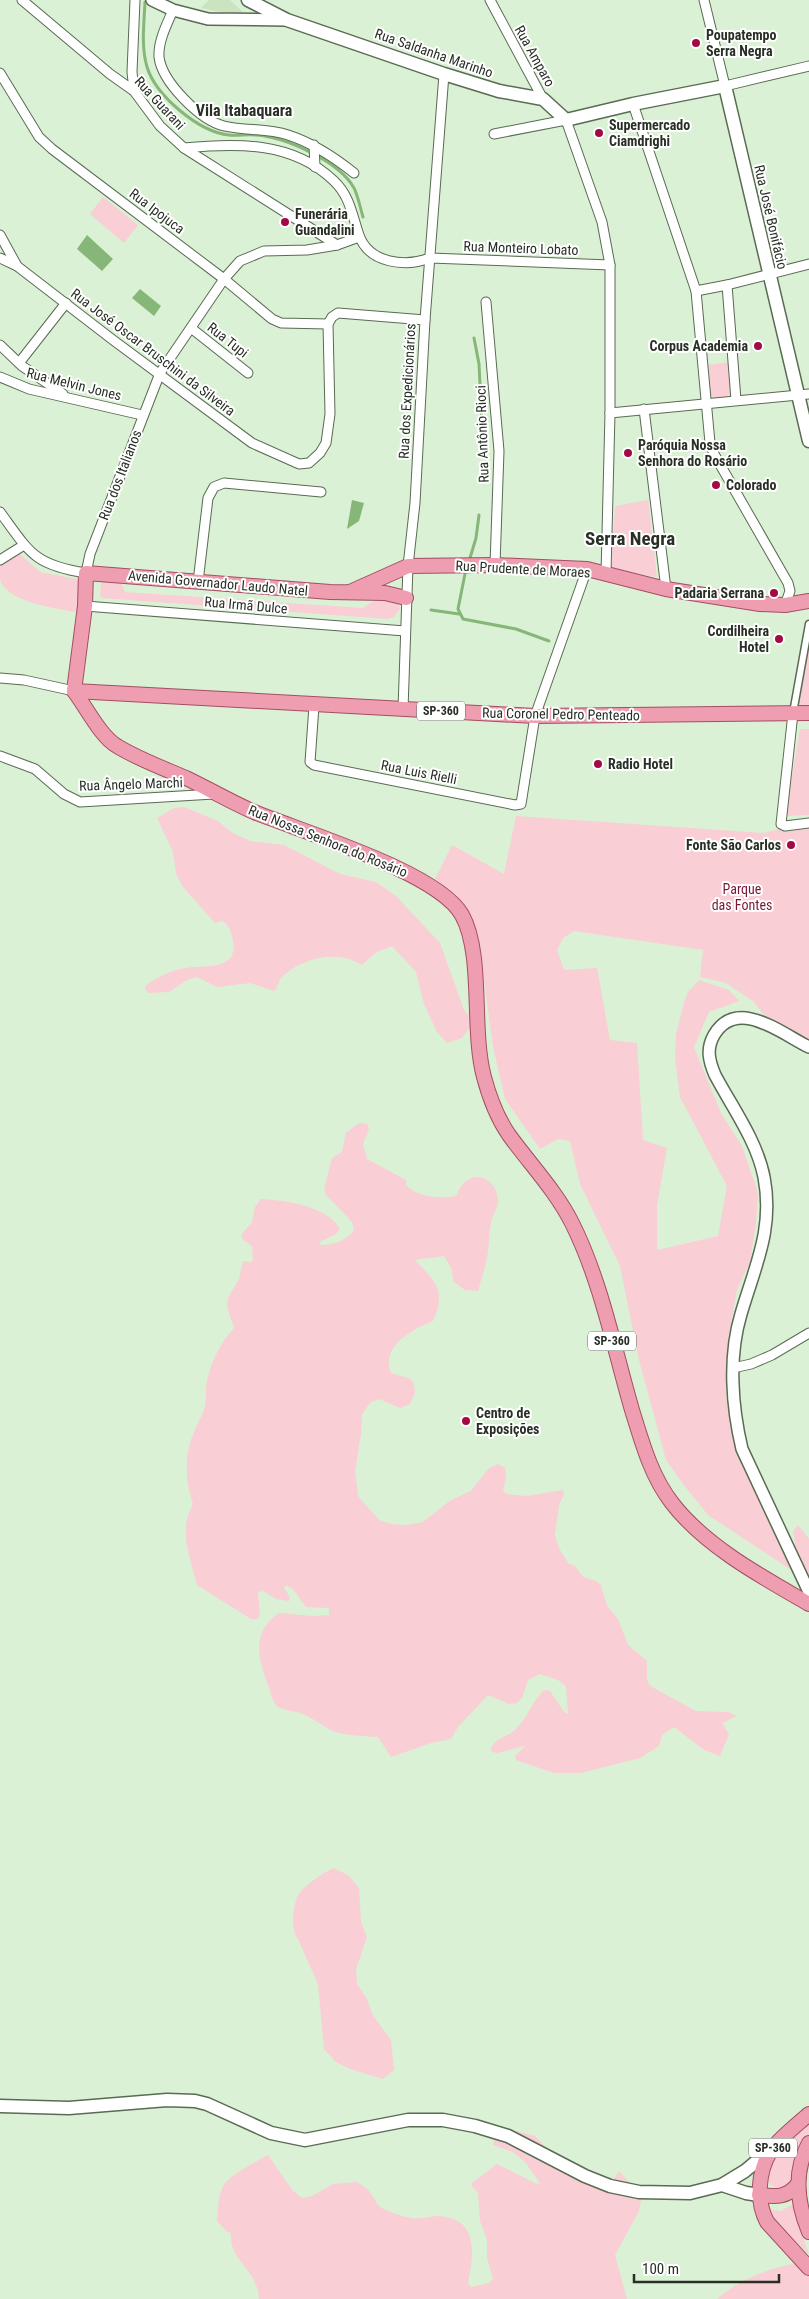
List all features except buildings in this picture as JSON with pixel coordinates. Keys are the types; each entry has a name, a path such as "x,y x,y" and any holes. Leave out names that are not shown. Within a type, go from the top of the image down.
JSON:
{"main road":[{"name":"Rua Saldanha Marinho","path":"248,0 286,20 444,74 499,91 543,99"},
{"path":"543,99 566,120 633,104 725,86"},
{"name":"Rua José Bonifácio","path":"725,86 769,274 804,395 809,441"},
{"name":"Rua Prudente de Moraes","path":"408,566 495,565 587,569 666,589 760,604 785,605 809,601"},
{"name":"Avenida Governador Laudo Natel","path":"350,592 408,566"},
{"name":"Avenida Governador Laudo Natel","path":"86,573 198,582 385,593 406,598"},
{"name":"Rua dos Italianos","path":"74,691 85,606 86,573"},
{"name":"Rua Coronel Pedro Penteado","path":"74,691 314,706 535,716 809,713"},
{"name":"Rua Nossa Senhora do Rosário","path":"74,691 114,745 250,810 405,871 439,890 452,902 462,916 472,949 476,1030 484,1077 509,1136 565,1209 573,1225 598,1292 650,1466 673,1504 701,1534 809,1604"},
{"path":"0,2106 69,2108 167,2100 194,2102 207,2104 271,2132 305,2140 408,2120 443,2120 475,2126 508,2136 585,2176 610,2186 639,2192 690,2194 722,2185 745,2171 770,2150"},
{"name":"SP-360","path":"809,2114 770,2150 764,2166 759,2195 763,2214 767,2222 809,2268"},
{"name":"SP-360","path":"809,2143 802,2157 798,2184 803,2217 809,2232"},
{"path":"722,2185 746,2194 782,2197 790,2193 798,2184"}],"street":[{"name":"Rua Guarani","path":"22,0 110,74 134,90 160,126 184,148 336,245"},
{"path":"134,90 132,72 135,0"},
{"path":"152,0 173,10 208,19 286,20"},
{"name":"Rua Amparo","path":"490,0 543,99"},
{"name":"Rua José Bonifácio","path":"704,0 725,86"},
{"path":"173,10 162,38 159,56 163,73 172,86 201,114 215,123 226,126 266,129 314,147 354,173"},
{"path":"725,86 809,66"},
{"name":"Rua Ipojuca","path":"0,73 39,137 52,149 277,321 328,324"},
{"name":"Rua dos Expedicionários","path":"403,709 408,566 444,74"},
{"path":"633,104 696,290 710,443 714,454 790,587 785,605"},
{"path":"494,134 566,120 602,222 610,265 610,413 606,574"},
{"path":"184,148 246,144 268,146 288,152 315,164 344,192 350,205 359,237"},
{"path":"314,147 315,164"},
{"name":"Rua José Oscar Bruschini da Silveira","path":"0,235 17,266 252,443 298,464 309,463 320,453 326,443 330,414 328,324"},
{"name":"Rua dos Italianos","path":"86,573 90,554 160,373 224,279 240,261 264,251 307,250 336,245 359,237"},
{"name":"Rua Monteiro Lobato","path":"359,237 366,247 383,260 418,263 430,258 610,265"},
{"path":"0,258 17,266"},
{"path":"696,290 727,285 809,264"},
{"path":"727,285 736,400"},
{"name":"Rua Antônio Rioci","path":"486,302 498,451 495,565"},
{"path":"20,363 66,303"},
{"path":"328,324 332,317 338,313 425,320"},
{"name":"Rua Tupi","path":"191,328 248,373"},
{"path":"0,345 20,363 68,397"},
{"name":"Rua Melvin Jones","path":"0,377 29,389 142,416"},
{"path":"610,413 804,395"},
{"path":"644,409 666,589"},
{"path":"198,582 208,498 214,487 224,483 321,492"},
{"path":"0,512 24,545 40,560 52,566 86,573"},
{"path":"0,560 24,545"},
{"path":"535,716 587,569"},
{"name":"Rua Irmã Dulce","path":"85,606 405,631"},
{"path":"809,624 793,713 780,824 784,826 809,823"},
{"path":"0,678 24,680 74,691"},
{"name":"Rua Luis Rielli","path":"314,706 310,762 316,766 515,805 522,801 535,716"},
{"name":"Rua Ângelo Marchi","path":"0,756 35,769 64,794 80,802 217,794"},
{"path":"809,1047 764,1023 744,1016 724,1024 710,1042 710,1063 753,1145 764,1176 767,1202 763,1246 741,1315 733,1368 734,1406 742,1449 809,1592"},
{"path":"733,1368 751,1364 772,1355 809,1333"}],"shaded area":[{"path":"209,0 230,0 244,13 240,16 201,8"},
{"path":"87,235 113,259 102,271 77,249"},
{"path":"140,289 161,306 154,316 132,298"},
{"path":"352,500 364,503 359,521 347,529"}],"green space":[{"path":"103,197 138,225 124,243 90,214"},
{"path":"730,362 733,397 710,399 707,365"},
{"path":"648,500 657,577 611,570 615,506"},
{"path":"19,553 40,572 76,579 79,583 77,612 33,603 11,593 4,587 0,579 0,564"},
{"path":"101,583 121,583 125,592 363,608 372,602 389,598 397,603 400,609 394,617 388,619 102,598 100,596"},
{"path":"809,639 809,707 797,708"},
{"path":"800,729 809,729 809,815 785,816"},
{"path":"184,807 218,821 231,832 250,841 284,845 340,874 376,882 396,896 440,943 464,1010 470,1016 471,1026 462,1038 447,1043 437,1032 424,1004 416,972 392,946 375,953 362,965 353,960 343,958 332,957 312,960 292,969 282,977 274,991 250,983 217,987 197,977 187,980 169,992 149,993 145,989 146,985 160,977 180,969 211,966 226,962 231,957 233,950 231,932 225,923 222,921 215,923 183,887 176,874 173,852 157,818 174,808"},
{"name":"Parque das Fontes","path":"516,816 764,833 779,829 809,826 809,1040 763,1014 754,1002 726,983 700,977 703,950 574,931 563,938 557,950 564,970 597,968 610,1040 637,1043 643,1140 667,1148 657,1205 657,1250 718,1236 727,1186 680,1097 675,1058 676,1034 688,992 699,980 729,990 739,1001 709,1012 694,1047 721,1113 742,1146 758,1193 750,1262 737,1290 728,1340 726,1397 732,1433 746,1471 775,1523 796,1573 708,1515 666,1460 639,1360 620,1266 580,1184 570,1141 558,1139 540,1149 505,1099 493,1047 478,935 454,897 435,879 452,845 504,874"},
{"path":"359,1123 367,1124 369,1129 363,1144 367,1159 406,1180 406,1185 410,1189 423,1195 451,1197 457,1195 461,1186 467,1181 480,1177 492,1184 498,1201 492,1220 487,1258 478,1291 465,1290 454,1282 451,1268 444,1256 415,1260 437,1287 439,1301 437,1310 433,1321 416,1329 400,1340 390,1355 391,1373 408,1378 414,1383 415,1393 410,1404 400,1408 379,1399 370,1403 362,1414 355,1471 358,1496 379,1520 391,1524 406,1525 423,1522 451,1500 471,1491 488,1469 498,1464 505,1468 506,1478 503,1490 506,1494 526,1496 563,1490 564,1495 559,1505 555,1535 559,1548 568,1563 575,1566 583,1577 596,1581 601,1585 607,1606 618,1619 628,1645 647,1661 647,1680 650,1686 696,1711 728,1712 737,1716 722,1723 729,1734 720,1756 704,1750 674,1727 662,1735 659,1746 640,1758 581,1773 554,1773 516,1760 515,1756 525,1746 497,1753 492,1752 493,1744 516,1729 544,1690 550,1691 564,1712 568,1714 566,1686 558,1680 540,1674 528,1680 522,1698 517,1703 509,1704 488,1695 458,1727 451,1739 431,1743 391,1757 378,1737 338,1733 303,1714 280,1708 272,1698 260,1655 259,1646 264,1628 279,1613 312,1616 329,1615 329,1608 306,1607 293,1589 286,1585 284,1588 290,1597 289,1601 276,1599 263,1591 258,1592 260,1614 257,1619 251,1619 197,1585 186,1534 186,1524 193,1504 187,1477 188,1449 205,1407 207,1379 212,1363 219,1348 234,1328 227,1307 228,1298 239,1279 243,1261 251,1262 253,1260 252,1246 243,1240 241,1235 252,1222 255,1207 261,1199 305,1206 326,1215 334,1221 340,1229 336,1234 320,1242 320,1245 339,1242 348,1237 354,1230 352,1222 326,1195 324,1189 332,1158 342,1152 346,1133"},
{"path":"798,1525 809,1539 809,1580 797,1556 793,1531"},
{"path":"333,1868 348,1875 359,1888 361,1922 367,1937 356,1969 357,1984 367,1999 372,2014 391,2040 394,2070 383,2079 350,2069 336,2062 324,2049 318,1984 294,1929 294,1910 299,1894 310,1883"},
{"path":"809,2120 809,2134 793,2181 785,2187 772,2186 769,2183 768,2173 774,2157 778,2150"},
{"path":"499,2131 517,2131 535,2136 565,2167 612,2189 614,2179 619,2171 642,2196 639,2211 615,2255 627,2299 259,2299 253,2279 234,2251 231,2233 227,2232 217,2221 220,2196 225,2183 239,2172 268,2155 293,2191 302,2198 312,2196 333,2184 357,2182 368,2190 382,2208 392,2212 414,2218 438,2216 451,2218 461,2223 471,2239 472,2260 468,2283 471,2287 489,2283 493,2279 487,2258 487,2240 480,2221 478,2193 472,2186 472,2183 497,2164 537,2184 540,2183 525,2162 513,2152 493,2145 494,2137"},
{"path":"793,2204 809,2254 772,2221 768,2209 781,2211"},
{"path":"798,2263 809,2271 809,2299 717,2299 755,2275"}],"waterway":[{"path":"145,2 143,43 147,67 159,89 180,111 192,120 217,132 281,140 324,160 347,178 354,188 363,217"},
{"path":"474,338 479,364 483,444"},
{"path":"470,558 476,538 479,515"},
{"path":"465,574 458,609 463,619 516,629 549,641"},
{"path":"431,610 459,614"}],"place":[{"name":"Poupatempo Serra Negra","path":"696,43"},
{"name":"Supermercado Ciamdrighi","path":"599,133"},
{"name":"Funerária Guandalini","path":"285,222"},
{"name":"Corpus Academia","path":"758,346"},
{"name":"Paróquia Nossa Senhora do Rosário","path":"628,453"},
{"name":"Colorado","path":"716,485"},
{"name":"Padaria Serrana","path":"774,593"},
{"name":"Cordilheira Hotel","path":"779,639"},
{"name":"Radio Hotel","path":"598,764"},
{"name":"Fonte São Carlos","path":"791,845"},
{"name":"Centro de Exposições","path":"466,1421"}],"district":[{"name":"Vila Itabaquara","path":"244,110"},
{"name":"Serra Negra","path":"630,538"}]}
